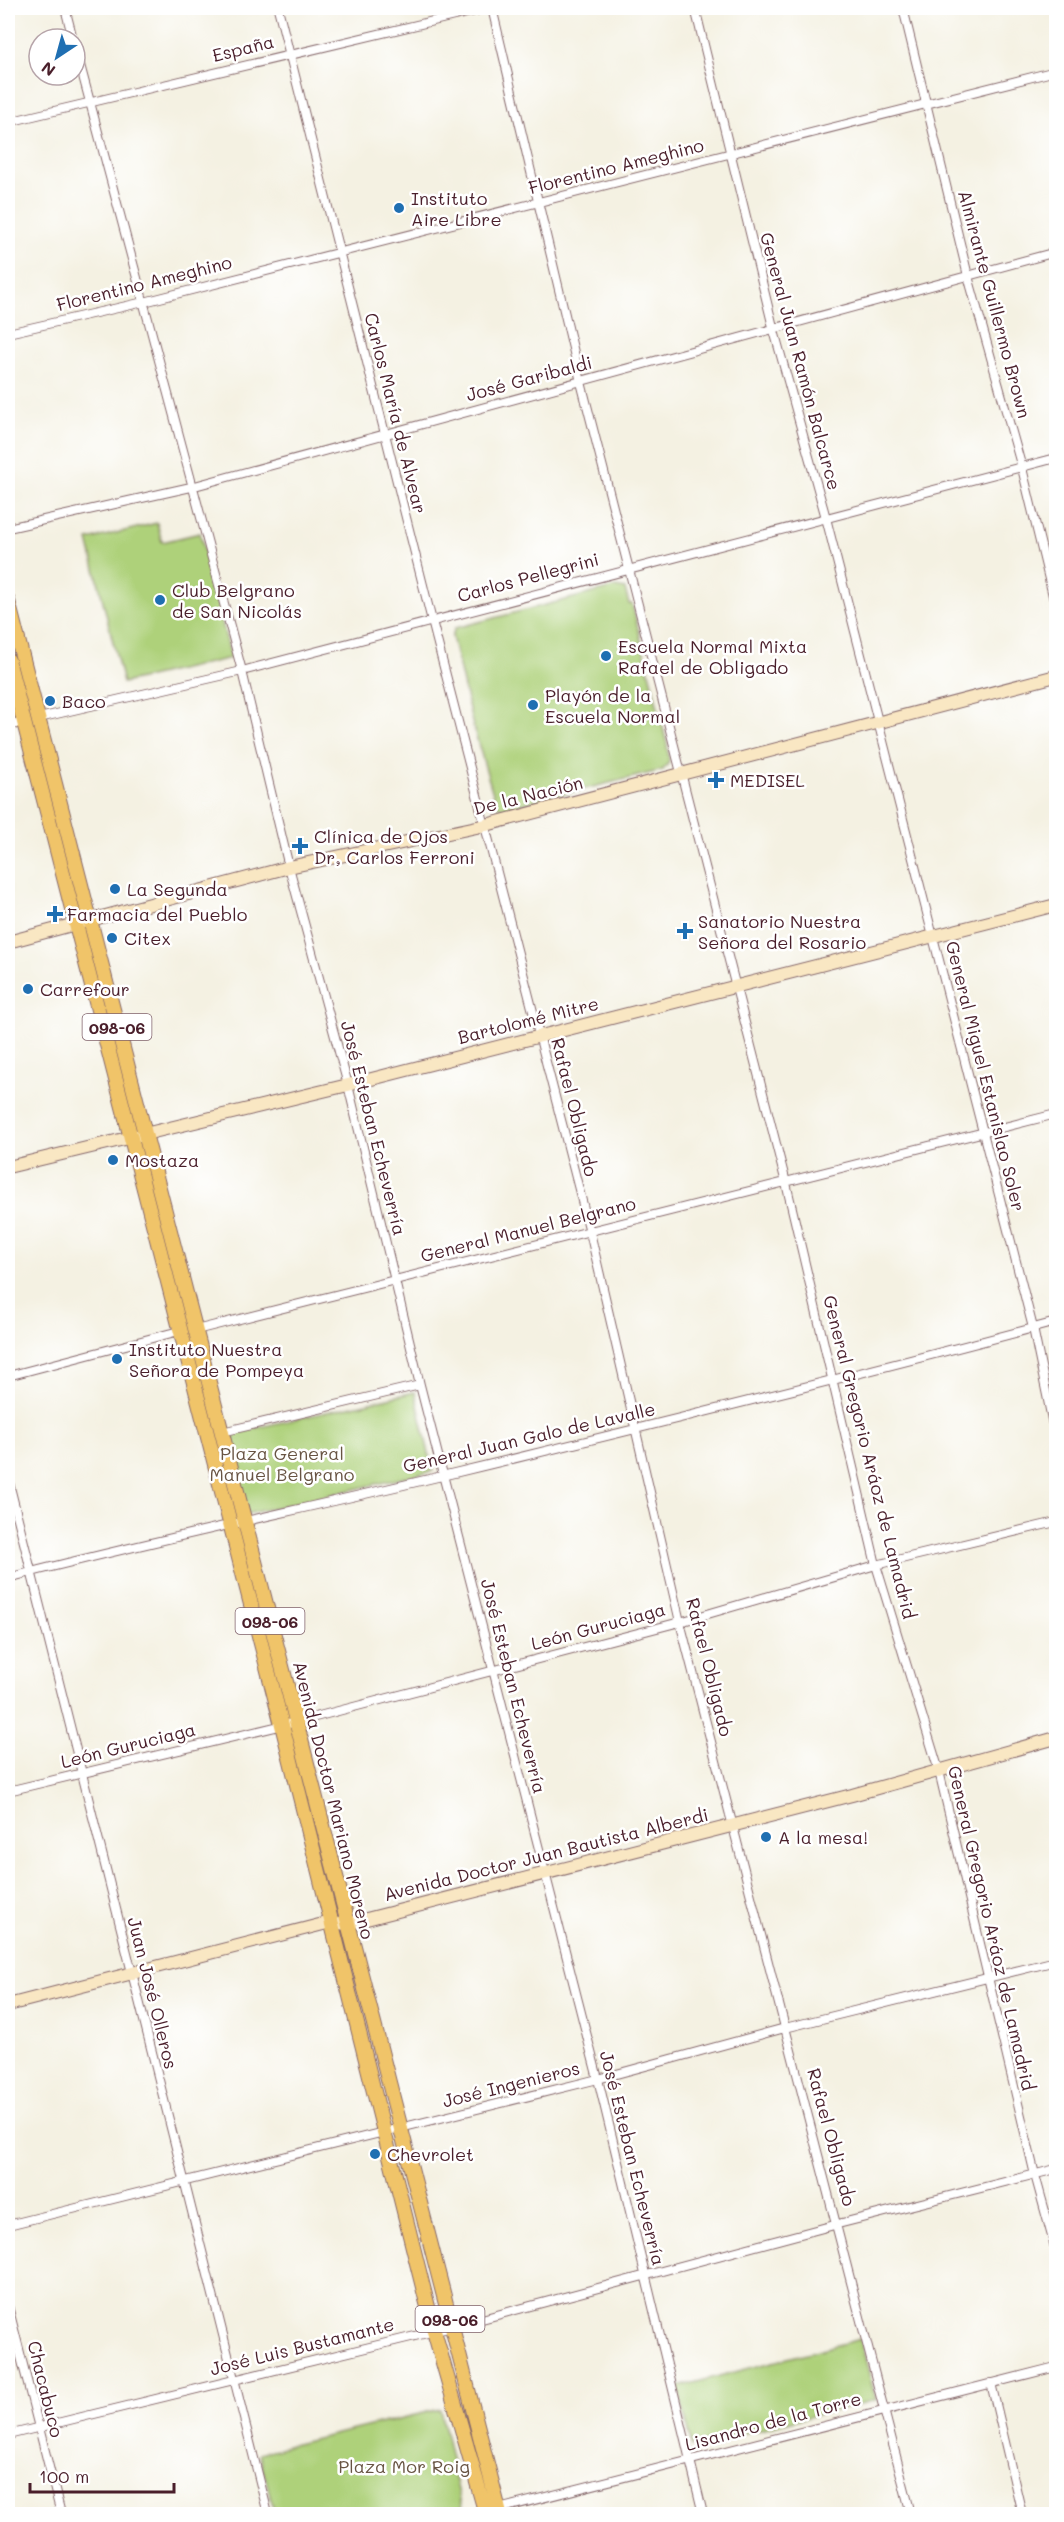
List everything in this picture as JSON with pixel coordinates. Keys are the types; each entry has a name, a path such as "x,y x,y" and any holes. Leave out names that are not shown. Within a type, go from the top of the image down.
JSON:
{"main road":[{"name":"098-06","path":"8,601 90,920"},
{"name":"098-06","path":"8,660 75,924"},
{"name":"Avenida Doctor Mariano Moreno","path":"90,920 452,2327 495,2513"},
{"name":"Avenida Doctor Mariano Moreno","path":"75,924 228,1524 282,1725 434,2331 495,2513"}],"street":[{"path":"65,8 70,27"},
{"name":"Carlos María de Alvear","path":"278,8 338,252 486,825"},
{"name":"España","path":"8,122 488,8"},
{"name":"General Gregorio Aráoz de Lamadrid","path":"492,8 581,381 786,1184 876,1565 939,1771 987,1979 1056,2252"},
{"name":"General Juan Ramón Balcarce","path":"695,8 773,327 826,518 877,723"},
{"name":"Almirante Guillermo Brown","path":"903,8 968,276 1022,468 1056,608"},
{"name":"Florentino Ameghino","path":"8,333 144,302 1056,71"},
{"name":"José Esteban Echeverría","path":"86,87 242,671 289,867 348,1085 420,1385 598,2079 703,2514"},
{"name":"José Garibaldi","path":"8,528 191,487 773,327 1056,252"},
{"name":"Carlos Pellegrini","path":"8,726 242,671 1056,458"},
{"name":"De la Nación","path":"8,942 289,867 486,825 1056,676"},
{"name":"General Miguel Estanislao Soler","path":"877,723 1033,1328 1056,1438"},
{"name":"Rafael Obligado","path":"486,825 590,1232 681,1622 911,2514"},
{"name":"Bartolomé Mitre","path":"8,1167 348,1085 1056,905"},
{"name":"General Manuel Belgrano","path":"8,1376 179,1331 196,1330 786,1184 1056,1114"},
{"name":"General Juan Galo de Lavalle","path":"8,1578 243,1520 443,1476 1056,1322"},
{"path":"222,1432 420,1385"},
{"name":"Juan José Olleros","path":"8,1479 182,2181 268,2514"},
{"name":"León Guruciaga","path":"8,1791 296,1722 681,1622 876,1565 1056,1522"},
{"name":"Avenida Doctor Juan Bautista Alberdi","path":"8,2005 331,1922 347,1924 939,1771 1056,1738"},
{"name":"José Ingenieros","path":"8,2225 400,2129 598,2079 785,2028 1056,1961"},
{"name":"José Luis Bustamante","path":"8,2435 452,2327 838,2224 1056,2169"},
{"name":"Chacabuco","path":"8,2306 61,2514"},
{"name":"Lisandro de la Torre","path":"495,2513 885,2408 1056,2367"},
{"path":"991,2383 1022,2514"}],"green space":[{"name":"Club Belgrano de San Nicolás","path":"157,523 162,542 200,533 231,658 123,683 88,540"},
{"path":"616,587 625,589 629,604 632,604 667,744 669,762 663,770 502,809 496,804 473,726 452,636 455,628"},
{"name":"Plaza General Manuel Belgrano","path":"415,1392 433,1471 247,1514 229,1434"},
{"path":"860,2339 876,2400 692,2446 678,2387"},
{"name":"Plaza Mor Roig","path":"440,2409 463,2513 275,2514 259,2453"}],"place":[{"name":"Instituto Aire Libre","path":"399,208"},
{"name":"Club Belgrano de San Nicolás","path":"160,600"},
{"name":"Escuela Normal Mixta Rafael de Obligado","path":"606,656"},
{"name":"Baco","path":"50,701"},
{"name":"Playón de la Escuela Normal","path":"533,705"},
{"name":"MEDISEL","path":"716,780"},
{"name":"Clínica de Ojos Dr, Carlos Ferroni","path":"300,846"},
{"name":"La Segunda","path":"115,889"},
{"name":"Farmacia del Pueblo","path":"55,914"},
{"name":"Sanatorio Nuestra Señora del Rosario","path":"685,931"},
{"name":"Citex","path":"112,938"},
{"name":"Carrefour","path":"28,989"},
{"name":"Mostaza","path":"113,1160"},
{"name":"Instituto Nuestra Señora de Pompeya","path":"117,1359"},
{"name":"A la mesa!","path":"766,1837"},
{"name":"Chevrolet","path":"375,2154"}]}
